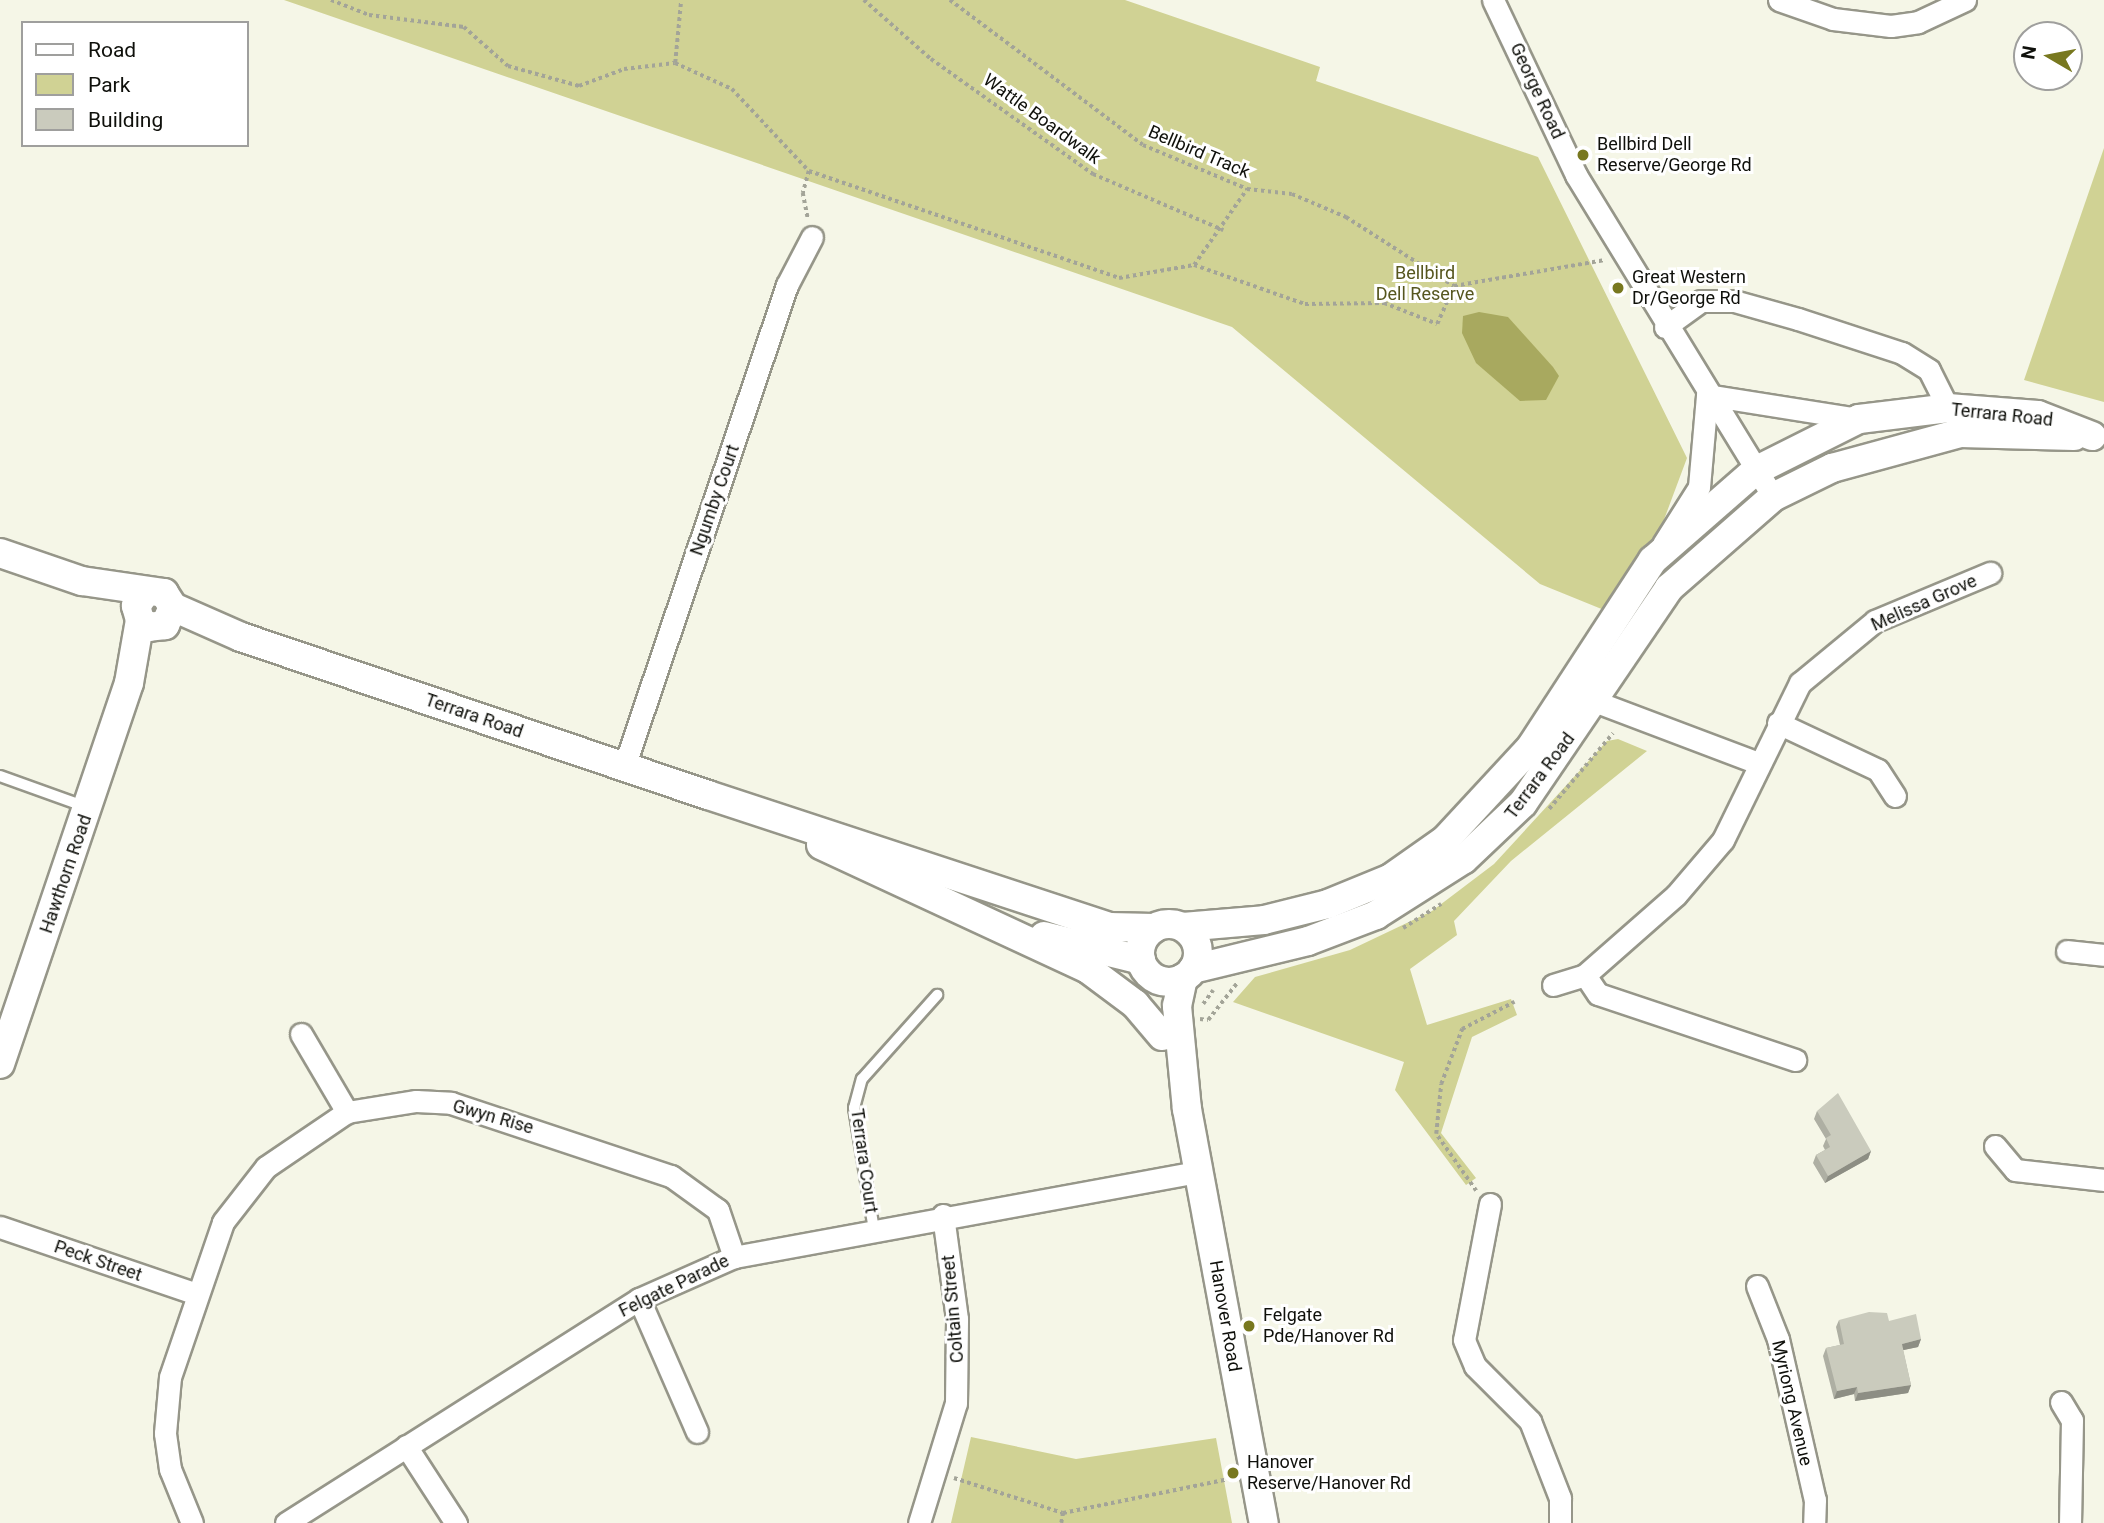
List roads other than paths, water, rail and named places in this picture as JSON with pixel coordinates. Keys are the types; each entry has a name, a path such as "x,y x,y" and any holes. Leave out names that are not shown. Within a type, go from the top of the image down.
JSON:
{"main road":[{"name":"Terrara Road","path":"1183,928 1298,913 1391,878 1480,809 1573,683 1653,560 1755,471 1858,419 1948,408 2038,415 2100,434"},
{"name":"Terrara Road","path":"1188,973 1342,928 1434,881 1523,803 1669,589 1773,497 1880,451 1960,433 2100,434"},
{"name":"Terrara Road","path":"0,553 82,581 154,615 241,637 1109,927 1154,928"},
{"name":"Hawthorn Road","path":"0,1064 154,615"},
{"path":"1573,683 1594,701"},
{"name":"Terrara Road","path":"708,795 1001,925 1109,981 1162,1036"},
{"name":"Terrara Road","path":"1001,925 1143,964"},
{"path":"1154,928 1183,928 1196,943 1188,973 1164,981 1143,964 1142,942 1154,928"},
{"name":"Hanover Road","path":"1143,964 1162,1036 1187,1109"},
{"name":"Hanover Road","path":"1188,973 1177,1006 1187,1109 1264,1523"}],"street":[{"name":"George Road","path":"1493,0 1576,175 1665,327 1755,471"},
{"path":"1779,0 1833,19 1892,26 1918,22 1965,0"},
{"name":"Ngumby Court","path":"624,766 787,285 812,237"},
{"path":"1665,327 1700,301 1734,300 1902,353 1929,370 1948,408"},
{"path":"1707,395 1858,419"},
{"name":"Terrara Road","path":"1653,560 1699,487 1707,395"},
{"path":"1755,471 1773,497"},
{"name":"Melissa Grove","path":"1553,985 1585,975 1675,895 1723,841 1777,723 1800,683 1875,621 1990,573"},
{"path":"1594,701 1758,764"},
{"path":"1777,723 1878,770 1895,796"},
{"path":"2067,951 2104,955"},
{"path":"1585,975 1598,994 1795,1060"},
{"path":"301,1034 347,1112"},
{"name":"Gwyn Rise","path":"191,1523 170,1469 165,1433 170,1377 223,1222 242,1194 285,1152 347,1112 416,1101 451,1103 671,1176 718,1210 734,1256"},
{"path":"1995,1146 2015,1170 2104,1181"},
{"name":"Felgate Parade","path":"286,1523 639,1299 734,1256 943,1215 1198,1172"},
{"path":"1490,1203 1464,1340 1475,1366 1530,1421 1560,1498 1560,1523"},
{"name":"Coltain Street","path":"919,1523 956,1403 957,1319 943,1215"},
{"name":"Peck Street","path":"0,1227 197,1294"},
{"name":"Myriong Avenue","path":"1757,1286 1778,1339 1815,1500 1814,1523"},
{"path":"639,1299 697,1432"},
{"path":"2061,1402 2072,1420 2070,1523"},
{"path":"406,1446 456,1523"}],"lane":[{"path":"0,776 88,808"},
{"name":"Terrara Court","path":"874,1230 853,1108 862,1079 937,995"}],"place":[{"name":"Bellbird Dell Reserve/George Rd","path":"1583,155"},
{"name":"Great Western Dr/George Rd","path":"1618,288"},
{"name":"Felgate Pde/Hanover Rd","path":"1249,1326"},
{"name":"Hanover Reserve/Hanover Rd","path":"1233,1473"}],"park label":[{"name":"Bellbird Dell Reserve","path":"1425,284"}]}
